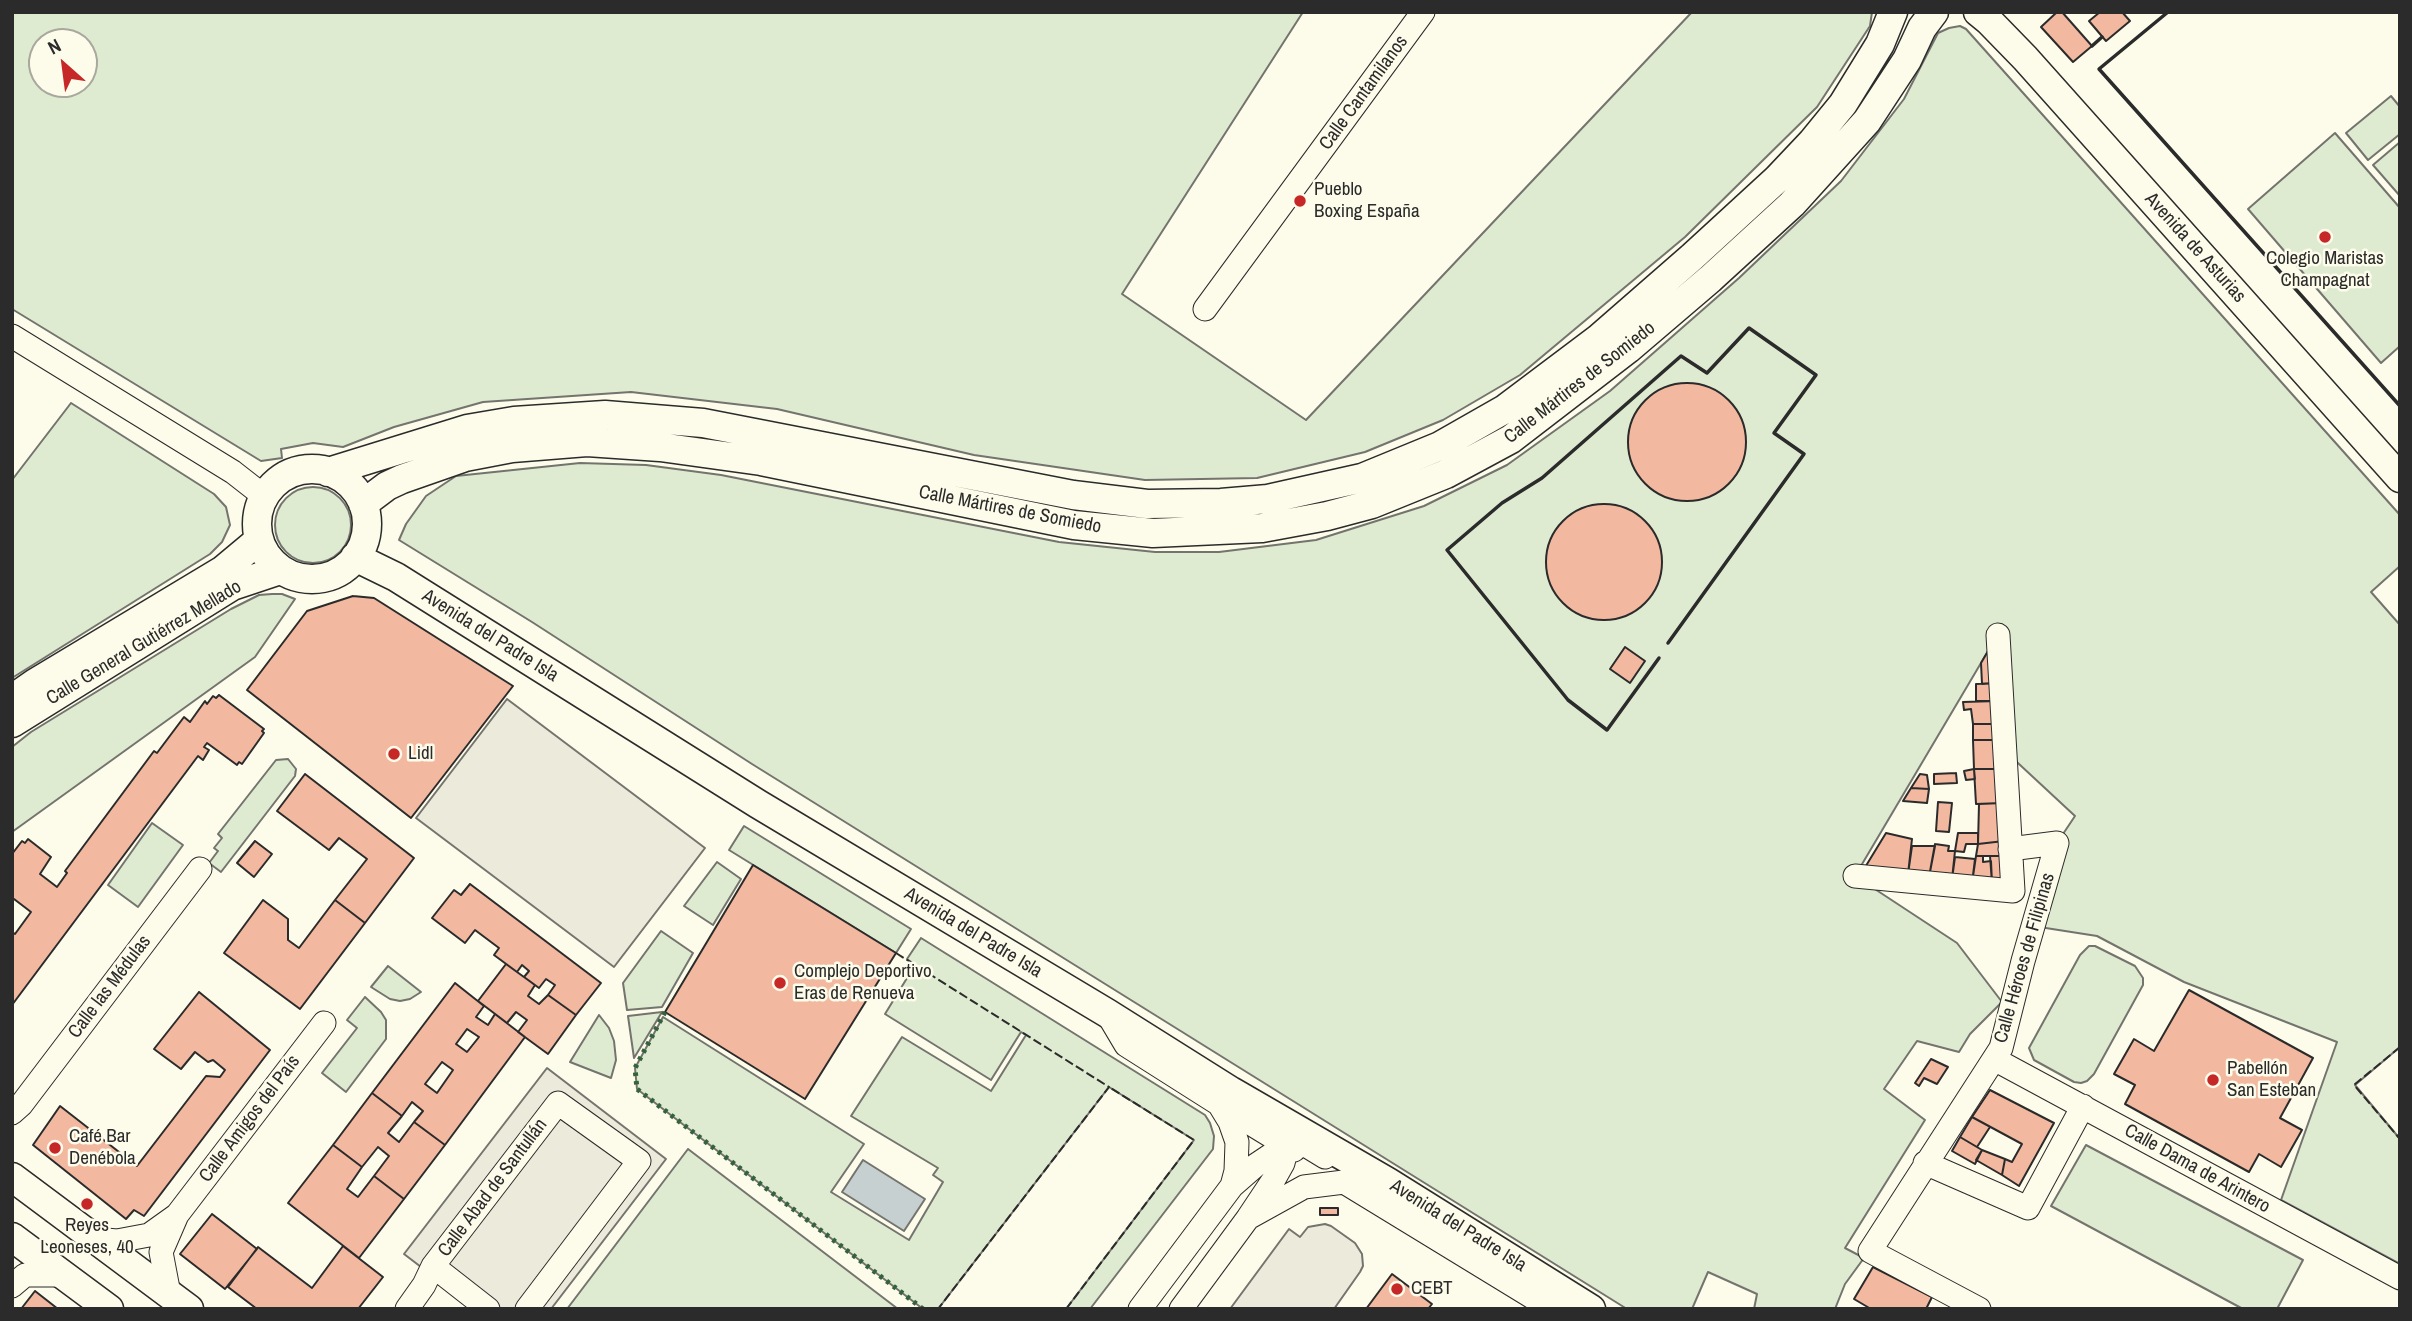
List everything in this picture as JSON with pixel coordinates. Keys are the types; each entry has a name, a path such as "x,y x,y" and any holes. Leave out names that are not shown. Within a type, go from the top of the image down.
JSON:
{"main road":[{"name":"Calle Mártires de Somiedo","path":"328,472 467,429 514,421 605,415 703,423 1073,495 1147,504 1268,499 1362,478 1440,446 1505,409 1598,339 1692,257 1777,179 1812,142 1843,104 1874,54 1893,12"},
{"name":"Calle Mártires de Somiedo","path":"363,503 402,478 465,457 512,448 587,442 660,447 761,461 1074,526 1153,533 1262,528 1327,516 1372,504 1446,474 1511,439 1628,349 1710,278 1792,204 1867,121 1907,60 1922,28 1934,12"},
{"name":"Avenida de Asturias","path":"1984,15 2400,478"},
{"path":"311,470 328,472 345,479 353,486 363,503 367,517 363,543 350,564 328,576 312,579 295,577 280,570 268,557 259,540 257,517 265,497 275,483 294,473 311,470"},
{"name":"Calle General Gutiérrez Mellado","path":"12,699 223,570 259,540"},
{"name":"Avenida del Padre Isla","path":"355,557 396,577 758,804 1107,1013 1225,1098 1388,1182 1591,1309"},
{"name":"Calle General Gutiérrez Mellado","path":"12,723 232,586 280,570"},
{"path":"12,1177 179,1301"},
{"path":"12,1237 109,1309"}],"street":[{"name":"Calle Cantamilanos","path":"1205,309 1423,12"},
{"path":"12,336 233,472 265,497"},
{"name":"Calle Héroes de Filipinas","path":"1855,876 2012,891 1998,635"},
{"name":"Calle Héroes de Filipinas","path":"1972,1307 1870,1251 2001,1048 2057,843 2010,849"},
{"name":"Calle las Médulas","path":"15,1113 200,869"},
{"name":"Calle Amigos del País","path":"179,1301 161,1252 177,1215 324,1023"},
{"name":"Calle Dama de Arintero","path":"1994,1059 2400,1278"},
{"path":"1181,1309 1274,1179 1287,1147 1283,1132 1225,1098"},
{"path":"1225,1098 1237,1142 1236,1171 1232,1186"},
{"name":"Calle Abad de Santullán","path":"407,1309 424,1285 433,1266 558,1103 639,1161 527,1309"},
{"path":"1925,1163 2028,1208 2083,1106"},
{"path":"1140,1309 1232,1186 1256,1165 1287,1147 1307,1146 1361,1179 1388,1182"},
{"path":"1287,1147 1338,1182 1552,1309"},
{"path":"1248,1218 1304,1186 1338,1182"},
{"name":"Calle Amigos del País","path":"95,1239 117,1241 149,1235 177,1215"},
{"name":"Calle Abad de Santullán","path":"433,1266 488,1309"},
{"path":"12,1286 25,1275 63,1275"}],"green space":[{"path":"12,12 1303,12 1122,294 1306,420 1692,12 1872,12 1870,26 1817,107 1685,237 1520,375 1443,420 1365,452 1257,478 1145,480 974,455 777,409 631,392 483,402 394,427 343,447 313,443 281,449 282,458 261,461 12,309"},
{"path":"1960,26 1966,29 2400,515 2400,566 2371,592 2400,625 2400,1047 2355,1085 2400,1139 2400,1264 2281,1200 2337,1042 2184,982 2097,936 2033,926 2057,843 2075,816 2005,751 1994,641 1855,876 1957,943 2002,1002 1970,1034 1959,1052 1917,1041 1884,1089 1925,1120 1845,1248 1864,1258 1845,1284 1835,1309 1754,1309 1757,1294 1708,1272 1692,1309 1627,1309 752,764 399,540 406,524 426,496 456,476 580,463 646,465 721,475 1059,542 1155,552 1219,552 1316,540 1424,506 1507,465 1610,391 1739,278 1841,181 1904,99 1938,33"},
{"path":"2391,96 2400,107 2400,134 2368,160 2346,133"},
{"path":"2335,133 2400,208 2400,346 2381,363 2248,209"},
{"path":"2400,142 2400,196 2373,165"},
{"path":"71,403 214,494 226,507 230,525 222,542 210,554 12,678 12,480"},
{"path":"313,487 328,490 340,498 348,510 351,525 348,540 340,552 328,560 313,563 298,560 286,552 278,540 275,525 278,510 286,498 298,490"},
{"path":"282,594 295,599 255,657 12,832 12,747 31,732 231,609 259,595"},
{"path":"288,759 296,769 295,776 221,872 209,863 218,851 214,848 222,838 218,834 276,760"},
{"path":"152,823 183,845 138,907 108,885"},
{"path":"744,826 911,929 896,953 729,850"},
{"path":"717,862 741,879 713,925 684,906"},
{"path":"661,931 693,953 662,1007 627,1010 623,983"},
{"path":"921,938 1205,1115 1210,1123 1214,1136 1213,1149 1090,1309 1066,1309 1194,1140 1109,1087 938,1309 923,1309 637,1089 635,1068 663,1017 864,1144 831,1192 909,1240 943,1182 933,1175 938,1168 851,1116 902,1037 991,1091 1026,1035 1021,1032 991,1080 885,1014 915,965 907,959"},
{"path":"2089,946 2095,946 2135,966 2143,978 2143,985 2094,1074 2081,1083 2074,1082 2034,1060 2029,1048 2080,955"},
{"path":"388,966 421,992 410,999 400,1001 390,999 371,987"},
{"path":"365,997 386,1020 386,1039 346,1092 322,1073 357,1028 347,1020"},
{"path":"662,1012 634,1058 628,1016"},
{"path":"599,1015 609,1028 614,1041 616,1060 611,1078 570,1062"},
{"path":"2086,1145 2303,1260 2277,1309 2243,1309 2051,1206"},
{"path":"688,1149 898,1309 567,1309"}],"shaded area":[{"path":"507,699 705,848 614,967 416,818"},
{"path":"547,1068 666,1159 551,1309 476,1309 404,1254"},
{"path":"863,1160 925,1199 904,1231 842,1192"},
{"path":"1325,1224 1355,1243 1362,1254 1363,1266 1360,1272 1334,1309 1230,1309 1289,1229 1300,1237 1308,1227"}],"building":[{"path":"2057,12 2062,12 2092,46 2073,62 2041,27"},
{"path":"2100,12 2122,12 2130,21 2106,41 2089,21"},
{"path":"1687,383 1710,388 1729,400 1741,419 1746,442 1741,465 1729,484 1710,496 1687,501 1664,496 1645,484 1633,465 1628,442 1633,419 1645,400 1664,388"},
{"path":"1604,504 1626,508 1645,521 1658,540 1662,562 1658,584 1645,603 1626,616 1604,620 1582,616 1563,603 1550,584 1546,562 1550,540 1563,521 1582,508"},
{"name":"Lidl","path":"353,596 374,598 513,686 411,818 247,690 307,611"},
{"path":"1994,641 1996,683 1982,684 1981,663"},
{"path":"1625,647 1645,661 1630,683 1610,669"},
{"path":"1996,683 1997,701 1976,701 1976,684"},
{"path":"219,695 264,729 264,733 242,764 239,762 237,765 207,743 204,747 209,750 203,760 198,756 12,1005 12,932 15,934 31,912 14,899 12,901 12,854 22,841 25,843 28,839 51,857 40,874 57,887 67,873 65,871 154,751 157,753 184,717 190,722 205,701 207,704 213,696 216,698"},
{"path":"1997,701 1998,724 1973,724 1971,709 1964,710 1963,702"},
{"path":"1973,724 1998,724 1999,740 1973,740"},
{"path":"1973,740 1999,740 2001,769 1974,769"},
{"path":"1974,769 2001,769 2002,803 1976,804"},
{"path":"1974,769 1975,779 1966,780 1964,771"},
{"path":"1956,773 1957,783 1934,784 1934,774"},
{"path":"305,774 414,858 365,923 335,900 367,859 339,838 329,850 277,811"},
{"path":"1920,774 1927,775 1929,789 1911,788"},
{"path":"1911,788 1929,789 1927,803 1903,801"},
{"path":"1938,802 1952,803 1949,832 1936,831"},
{"path":"2002,803 2004,841 1978,844 1979,804"},
{"path":"1886,833 1912,839 1908,874 1864,869"},
{"path":"1958,833 1978,833 1978,844 1966,844 1964,852 1955,851"},
{"path":"255,841 272,854 254,877 237,863"},
{"path":"2004,841 2005,856 1976,856 1978,844"},
{"path":"1935,844 1949,846 1948,851 1955,851 1952,879 1929,877"},
{"path":"1912,846 1935,846 1929,877 1908,874"},
{"path":"1976,856 1983,856 1983,862 1991,861 1992,883 1972,883"},
{"path":"1990,856 2005,856 2007,883 1992,883"},
{"path":"1955,857 1975,859 1972,883 1952,879"},
{"name":"Complejo Deportivo Eras de Renueva","path":"753,865 896,953 805,1099 665,1012"},
{"path":"470,884 601,983 576,1015 548,995 555,985 546,979 539,988 524,977 529,971 522,965 517,972 494,955 499,948 475,930 465,943 432,918 454,890 461,895"},
{"path":"263,900 288,919 288,940 299,948 335,900 365,923 300,1009 224,953"},
{"path":"506,964 535,985 528,996 539,1004 548,995 576,1015 548,1054 518,1032 527,1020 516,1012 507,1023 478,1001"},
{"path":"455,983 484,1006 476,1017 488,1025 495,1014 525,1037 445,1145 414,1122 423,1111 412,1102 402,1116 372,1093","holes":["467,1029 479,1037 467,1052 456,1044","442,1062 453,1070 437,1093 425,1084"]},
{"name":"Pabellón San Esteban","path":"2189,990 2313,1058 2280,1118 2302,1130 2281,1167 2259,1154 2249,1172 2125,1104 2135,1085 2114,1074 2134,1039 2154,1051"},
{"path":"199,992 270,1050 144,1216 134,1210 126,1219 33,1145 60,1106 137,1166 206,1076 220,1077 225,1070 213,1060 208,1062 195,1052 181,1069 154,1049"},
{"path":"1931,1059 1948,1067 1937,1084 1924,1078 1919,1086 1915,1083"},
{"path":"1990,1090 2054,1123 2019,1186 2002,1175 2005,1159 2012,1162 2022,1144 1972,1117"},
{"path":"372,1093 402,1116 388,1133 399,1142 414,1122 445,1145 404,1199 374,1176 389,1156 378,1147 362,1167 333,1145"},
{"path":"1972,1117 1990,1127 1977,1147 1960,1137"},
{"path":"1960,1137 1982,1150 1975,1164 1952,1151"},
{"path":"333,1145 362,1167 347,1189 358,1197 374,1176 404,1199 359,1258 288,1203"},
{"path":"1982,1150 2005,1159 2002,1175 1976,1160"},
{"path":"1320,1208 1338,1208 1338,1215 1320,1215"},
{"path":"212,1214 257,1249 225,1289 180,1254"},
{"path":"343,1246 383,1277 358,1309 257,1309 228,1287 258,1247 312,1288"},
{"path":"1873,1267 1932,1297 1926,1309 1871,1309 1854,1299"},
{"name":"CEBT","path":"1392,1274 1432,1304 1428,1309 1366,1309"},
{"path":"35,1291 58,1309 21,1309"}],"hedge":[{"path":"665,1012 635,1068 637,1089 923,1309"}],"fence":[{"path":"896,953 1109,1087 938,1309"},
{"path":"2400,1047 2354,1085 2400,1139"},
{"path":"1066,1309 1194,1140 1109,1087"}],"wall":[{"path":"2168,12 2099,69 2400,406"},
{"path":"2092,46 2102,37"},
{"path":"1659,658 1607,730 1568,700 1447,550 1502,503 1542,478 1681,356 1707,373 1749,328 1816,375 1774,433 1804,454 1668,643"}],"place":[{"name":"Pueblo Boxing España","path":"1300,201"},
{"name":"Colegio Maristas Champagnat","path":"2325,237"},
{"name":"Lidl","path":"394,754"},
{"name":"Complejo Deportivo Eras de Renueva","path":"780,983"},
{"name":"Pabellón San Esteban","path":"2213,1080"},
{"name":"Café Bar Denébola","path":"55,1148"},
{"name":"Reyes Leoneses, 40","path":"87,1204"},
{"name":"CEBT","path":"1397,1289"}]}
